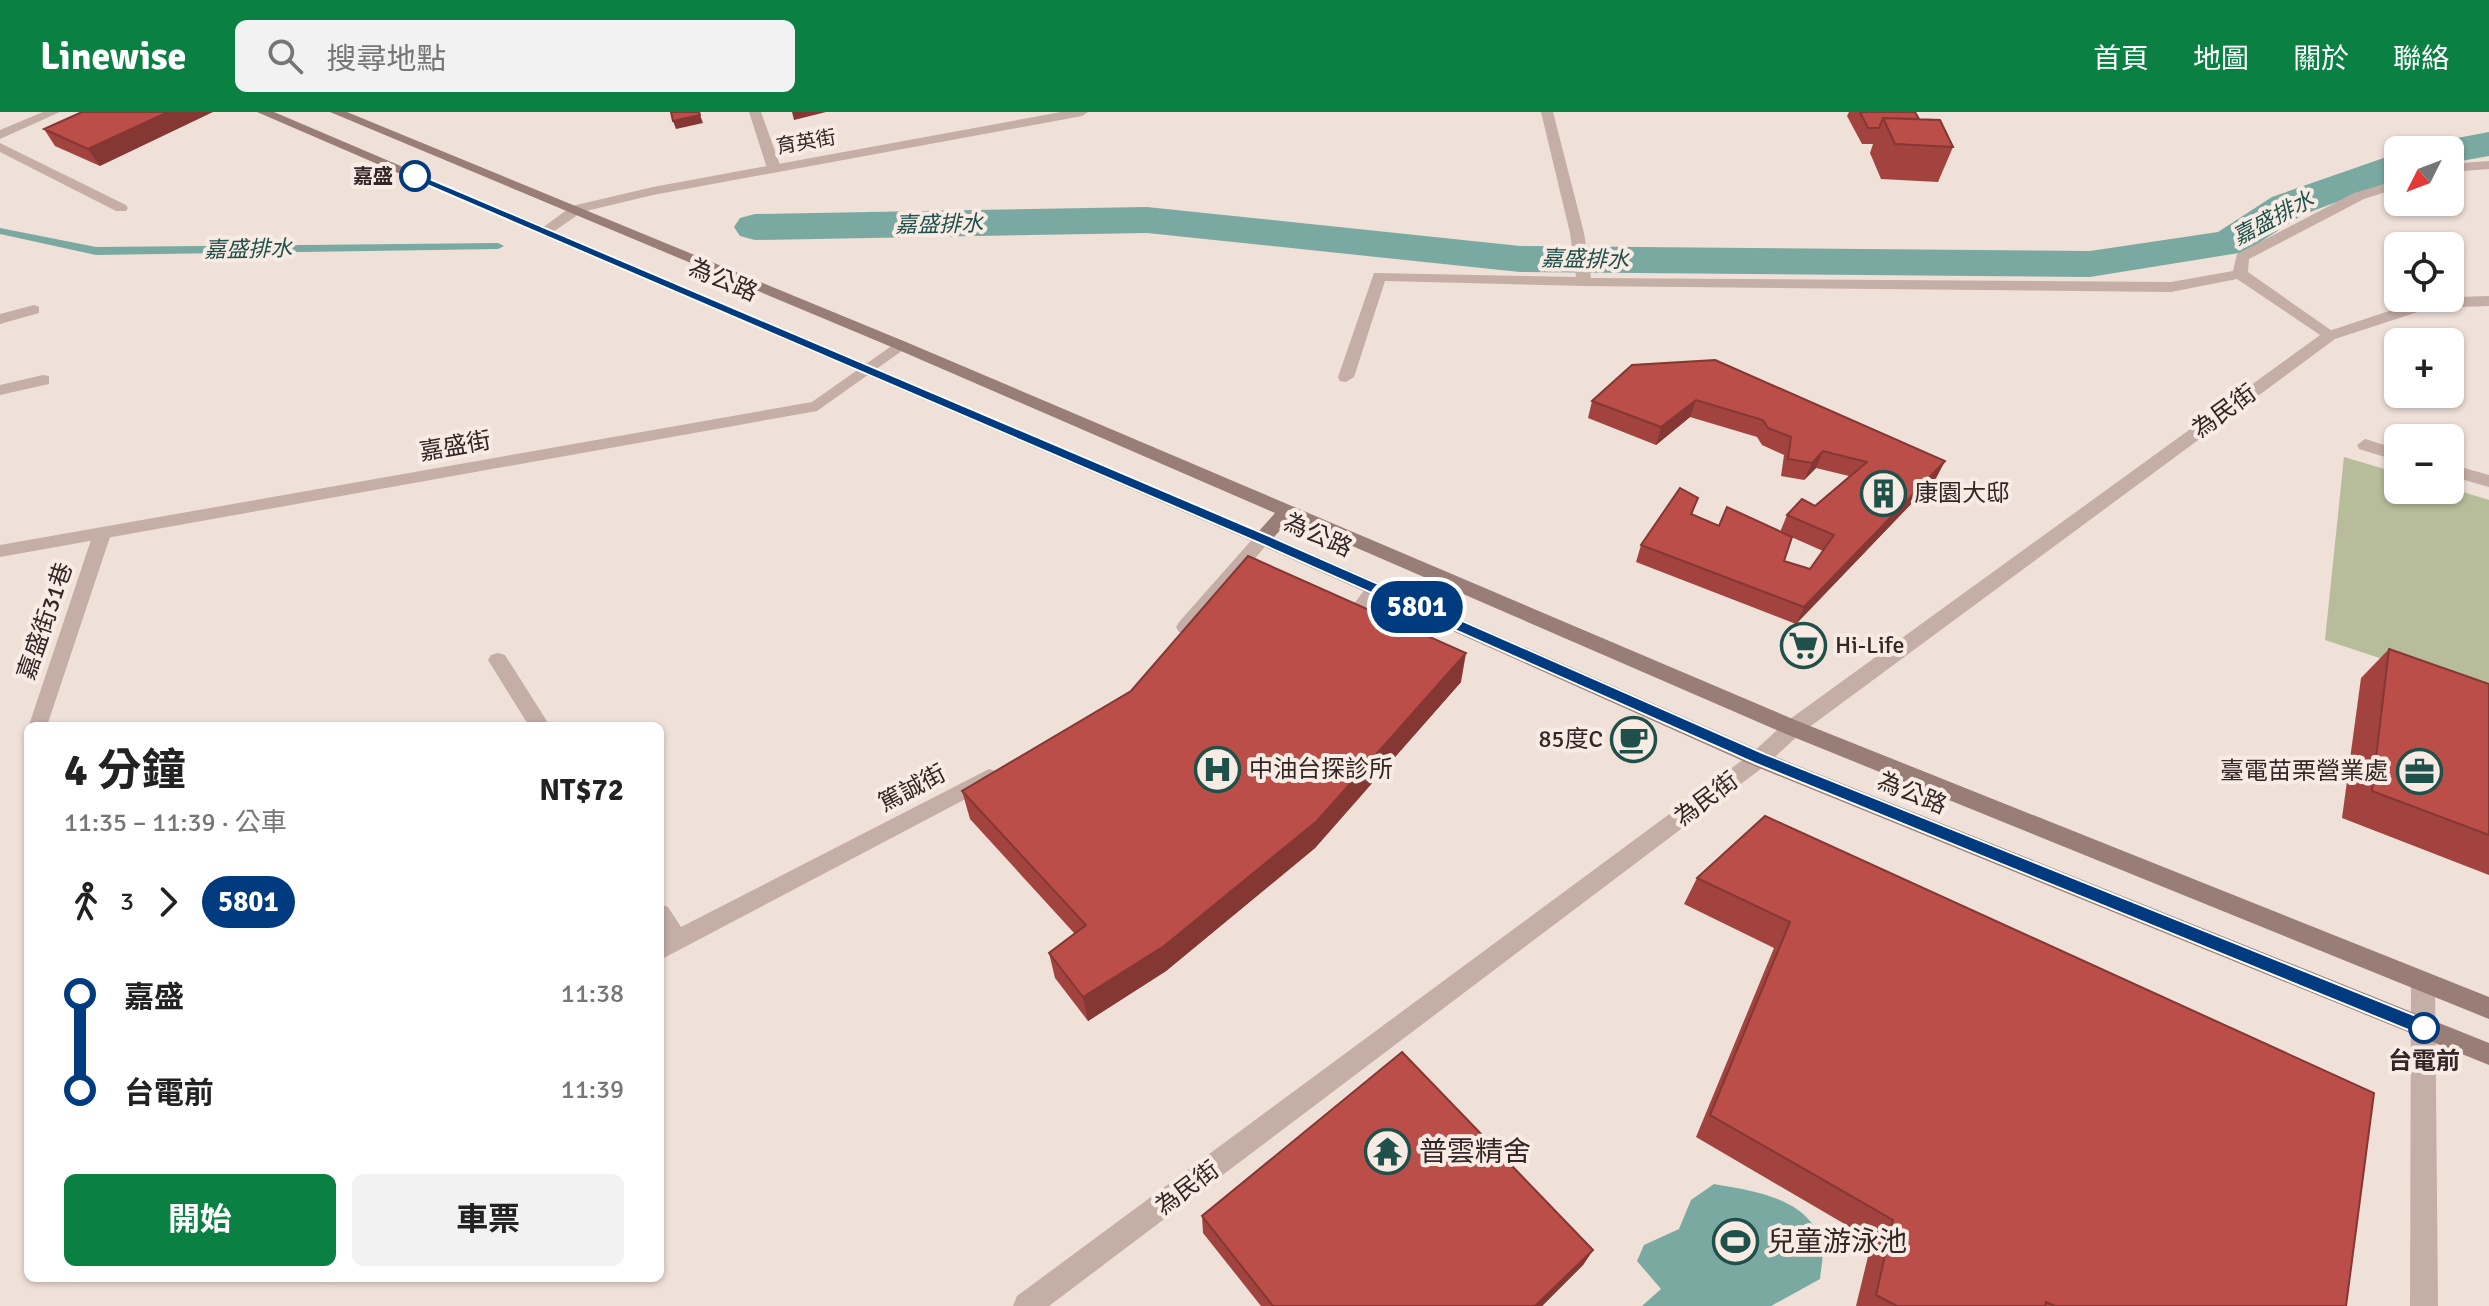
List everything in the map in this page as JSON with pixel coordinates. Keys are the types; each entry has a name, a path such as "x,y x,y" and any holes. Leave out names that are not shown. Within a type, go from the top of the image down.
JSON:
{"street":[{"path":"0,135 54,112"},
{"name":"為公路","path":"263,112 1262,539 1759,759 2489,1054"},
{"name":"為公路","path":"336,112 900,345 1793,728 2489,1008"},
{"path":"755,112 774,168"},
{"name":"育英街","path":"545,231 577,209 653,191 1082,112"},
{"path":"1547,112 1577,233 1584,282"},
{"path":"0,147 121,208"},
{"path":"2464,167 2489,165"},
{"path":"2240,274 2242,257 2359,196 2384,188"},
{"path":"1346,377 1379,276 1584,282 2171,287 2240,274 2329,336"},
{"name":"為民街","path":"1027,1306 1759,759 1793,728 2329,336 2428,303 2489,301"},
{"path":"0,319 34,310"},
{"name":"嘉盛街","path":"0,551 817,406 900,345"},
{"path":"0,390 43,380"},
{"path":"2365,445 2384,451"},
{"path":"2464,474 2489,481"},
{"path":"1173,642 1288,510"},
{"name":"嘉盛街31巷","path":"38,722 102,534"},
{"path":"1337,640 1376,589"},
{"path":"498,660 537,722"},
{"name":"篤誠街","path":"668,945 1002,770"},
{"path":"2423,982 2424,1306"}],"green space":[{"path":"2344,457 2384,469 2384,504 2464,504 2464,492 2489,500 2489,694 2325,640"}],"water":[{"name":"兒童游泳池","path":"1714,1184 1776,1199 1804,1215 1814,1226 1822,1245 1820,1279 1771,1306 1642,1306 1661,1289 1637,1261 1644,1245 1679,1229 1691,1200"}],"building":[{"path":"82,112 168,112 88,149 44,129"},
{"path":"671,112 699,112 700,115 673,121"},
{"path":"1860,112 1915,112 1919,119 1883,118 1879,128 1868,128"},
{"path":"1883,118 1940,120 1953,147 1895,144"},
{"name":"康園大邸","path":"1715,360 1945,461 1804,607 1641,545 1680,488 1698,498 1691,514 1719,526 1727,507 1792,537 1784,561 1810,569 1834,535 1787,515 1802,499 1815,506 1867,462 1823,451 1812,463 1788,459 1791,437 1768,428 1763,420 1696,400 1661,427 1592,401 1632,365"},
{"name":"中油台探診所","path":"1248,556 1466,653 1317,821 1164,946 1083,997 1049,953 1086,925 962,791 1131,691"},
{"path":"2389,649 2489,684 2489,835 2372,791"},
{"path":"1765,816 2374,1093 2346,1306 2055,1306 2046,1302 2045,1306 1897,1306 1876,1295 1893,1220 1710,1115 1790,922 1697,878"},
{"name":"普雲精舍","path":"1402,1052 1593,1250 1535,1306 1273,1306 1202,1216"}],"waterway":[{"name":"嘉盛排水","path":"2464,148 2489,144"},
{"name":"嘉盛排水","path":"755,227 1147,220 1520,259 2090,264 2230,243 2287,206 2384,170"},
{"name":"嘉盛排水","path":"0,231 96,251 498,246"}],"bus line":[{"name":"5801","path":"415,176 1262,539 1759,759 2424,1028"}],"place":[{"name":"嘉盛","path":"415,176"},
{"name":"康園大邸","path":"1883,493"},
{"name":"Hi-Life","path":"1804,645"},
{"name":"85度C","path":"1634,739"},
{"name":"中油台探診所","path":"1218,769"},
{"name":"臺電苗栗營業處","path":"2419,771"},
{"name":"台電前","path":"2424,1028"},
{"name":"普雲精舍","path":"1388,1152"},
{"name":"兒童游泳池","path":"1736,1242"}]}
